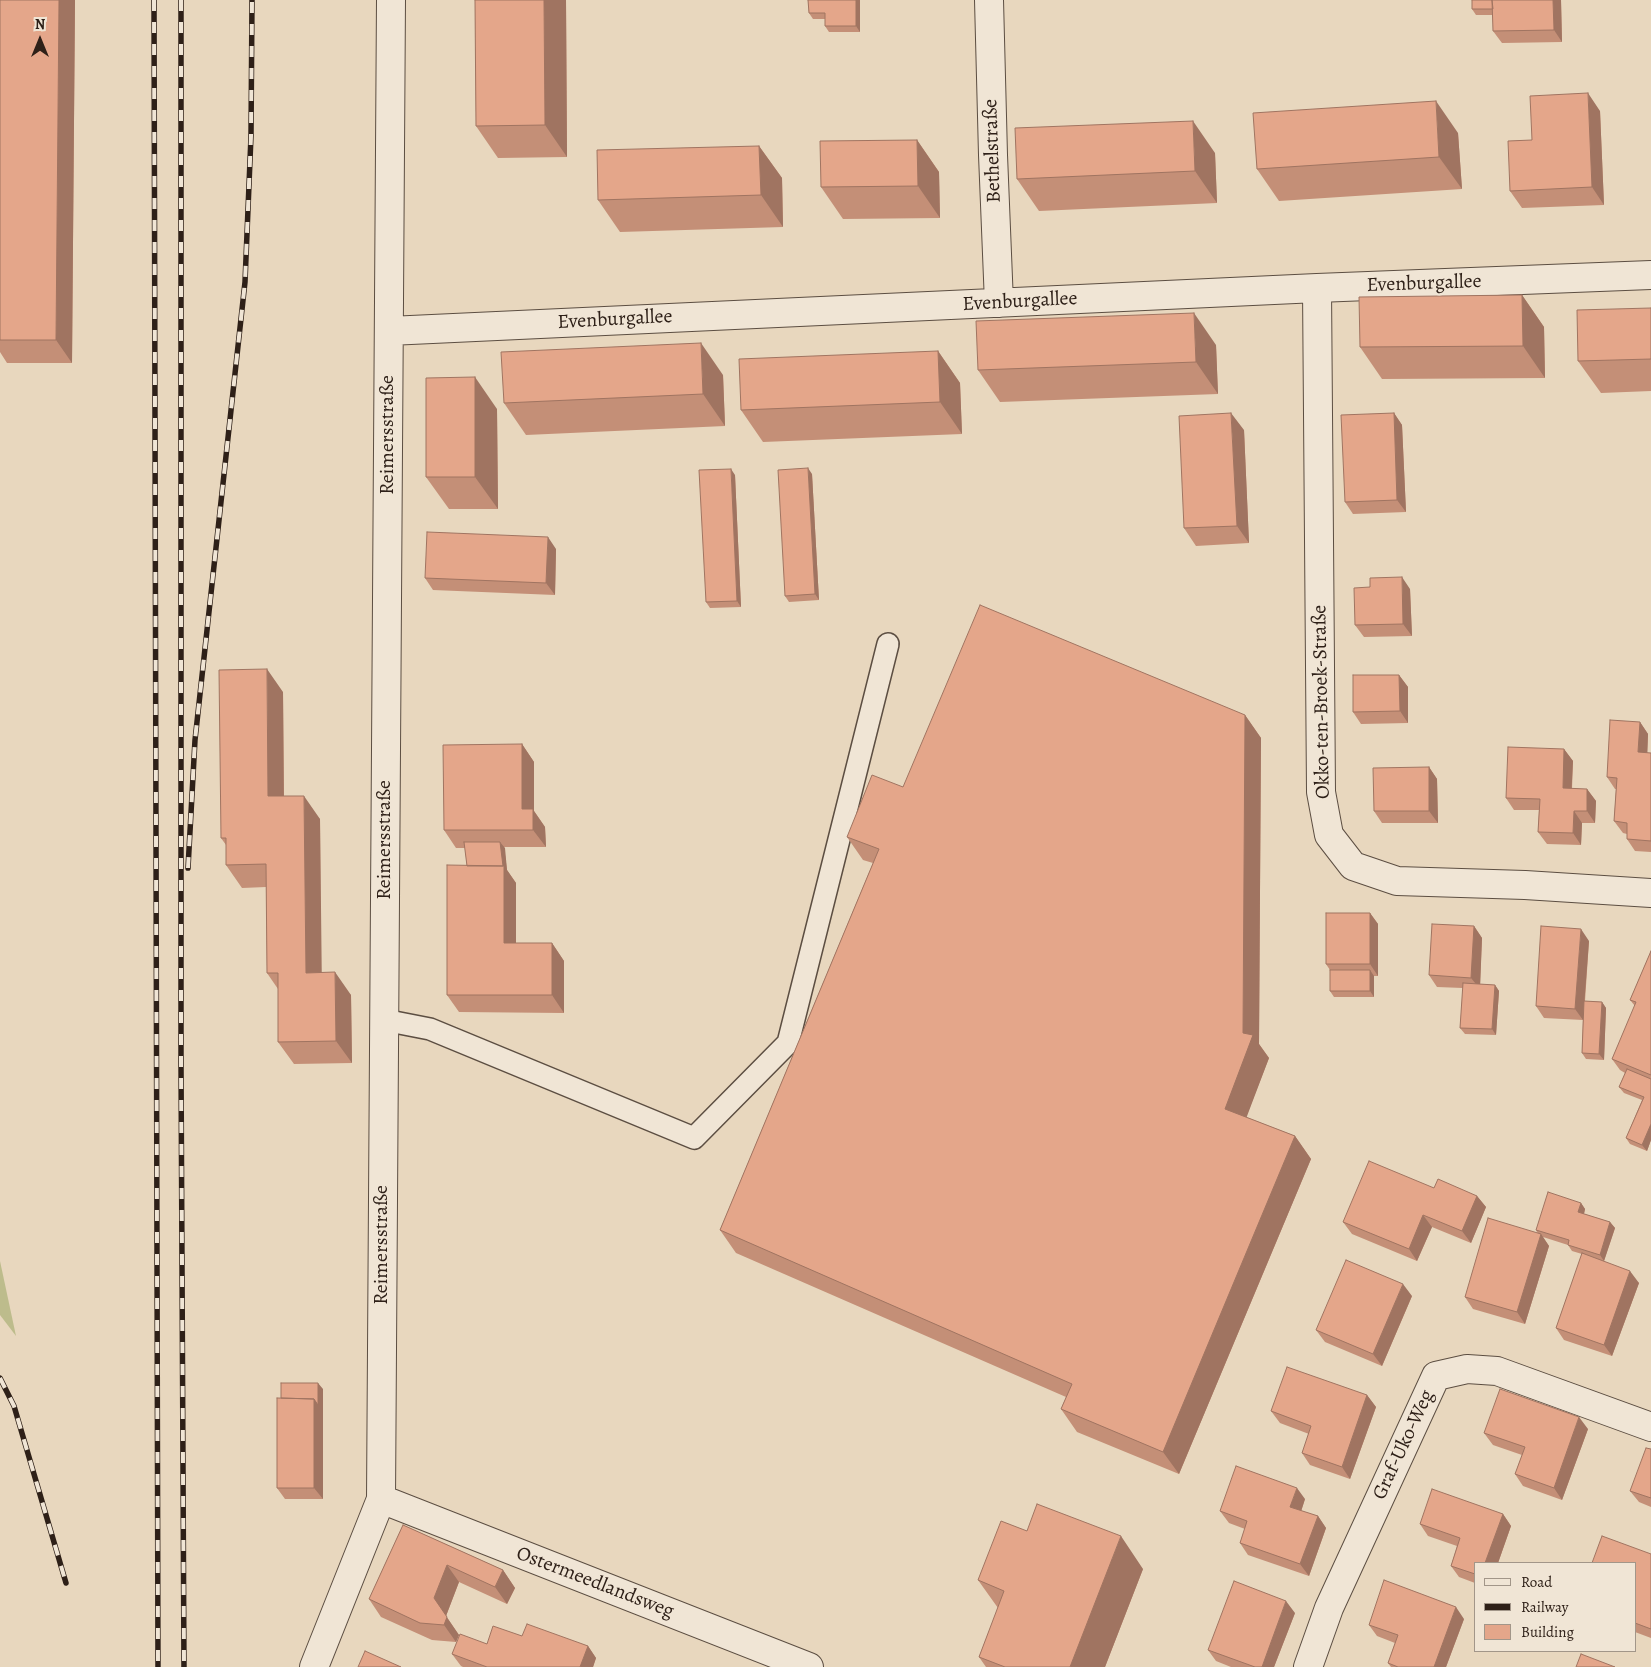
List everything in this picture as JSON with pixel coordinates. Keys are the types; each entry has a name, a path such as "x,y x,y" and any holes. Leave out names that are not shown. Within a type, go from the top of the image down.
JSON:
{"street":[{"name":"Reimersstraße","path":"314,1667 380,1499 391,0"},
{"name":"Bethelstraße","path":"989,0 999,302"},
{"name":"Evenburgallee","path":"389,330 1317,288 1651,275"},
{"name":"Okko-ten-Broek-Straße","path":"1317,288 1321,792 1329,835 1353,866 1397,881 1525,885 1651,893"},
{"name":"Graf-Uko-Weg","path":"1308,1667 1329,1608 1436,1376 1467,1369 1497,1371 1651,1427"},
{"name":"Ostermeedlandsweg","path":"380,1499 810,1667"}],"lane":[{"path":"384,1020 430,1029 694,1138 788,1043 888,644"}],"shaded area":[{"path":"0,1261 16,1336 0,1315"}],"building":[{"path":"0,0 59,0 56,340 0,340"},
{"path":"475,0 544,0 545,125 476,126"},
{"path":"808,0 856,0 856,26 825,26 825,13 809,13"},
{"path":"1472,0 1492,0 1493,9 1472,9"},
{"path":"1492,0 1553,0 1554,30 1493,31"},
{"path":"1588,93 1592,187 1510,191 1508,141 1532,140 1530,96"},
{"path":"1436,101 1439,157 1257,169 1253,113"},
{"path":"1193,121 1195,171 1017,179 1015,128"},
{"path":"917,140 918,186 821,187 820,141"},
{"path":"759,146 761,195 598,200 597,150"},
{"path":"1522,295 1523,346 1360,347 1359,297"},
{"path":"1651,308 1651,359 1578,361 1577,310"},
{"path":"1194,313 1196,362 978,370 976,321"},
{"path":"701,343 703,394 504,403 501,352"},
{"path":"938,351 940,402 741,410 739,359"},
{"path":"475,377 475,477 426,477 426,378"},
{"path":"1231,413 1237,526 1184,528 1179,416"},
{"path":"1394,413 1397,500 1345,502 1341,415"},
{"path":"808,468 815,594 785,596 778,470"},
{"path":"731,469 737,601 706,602 699,470"},
{"path":"427,532 548,537 546,583 425,578"},
{"path":"1402,577 1403,624 1355,625 1354,588 1370,587 1370,578"},
{"path":"980,605 1245,715 1243,1033 1253,1035 1225,1109 1295,1136 1163,1452 1061,1409 1072,1384 720,1230 879,849 847,837 872,775 903,787"},
{"path":"267,669 268,796 304,796 306,973 335,972 336,1041 278,1042 278,973 267,973 266,864 226,865 226,838 221,838 219,670"},
{"path":"1353,675 1399,675 1400,711 1353,712"},
{"path":"1610,720 1640,722 1638,752 1651,753 1651,841 1627,839 1627,823 1614,821 1617,778 1607,777"},
{"path":"522,744 522,809 533,809 533,830 444,830 443,745"},
{"path":"1508,747 1564,749 1563,788 1587,789 1587,811 1574,811 1573,833 1538,832 1540,799 1506,798"},
{"path":"1429,767 1429,811 1374,811 1373,768"},
{"path":"464,842 500,842 503,866 467,866"},
{"path":"447,865 504,866 504,943 552,943 552,995 447,995"},
{"path":"1326,913 1370,913 1370,964 1326,964"},
{"path":"1432,924 1474,926 1471,978 1429,975"},
{"path":"1541,926 1581,929 1575,1009 1536,1006"},
{"path":"1651,951 1651,1075 1612,1059 1636,1002 1630,1000"},
{"path":"1330,970 1370,970 1370,991 1330,991"},
{"path":"1463,983 1495,985 1492,1029 1460,1028"},
{"path":"1584,1001 1602,1002 1599,1054 1582,1053"},
{"path":"1627,1069 1651,1079 1651,1124 1642,1145 1626,1138 1644,1097 1619,1087"},
{"path":"1369,1161 1434,1188 1438,1179 1477,1196 1462,1231 1423,1215 1409,1249 1343,1222"},
{"path":"1548,1192 1581,1203 1578,1212 1610,1222 1600,1255 1568,1245 1569,1240 1536,1230"},
{"path":"1488,1218 1541,1234 1517,1312 1465,1297"},
{"path":"1582,1253 1630,1271 1604,1345 1556,1328"},
{"path":"1346,1260 1403,1284 1373,1354 1316,1330"},
{"path":"1287,1367 1367,1395 1342,1467 1302,1453 1311,1426 1271,1411"},
{"path":"281,1383 318,1383 318,1405 314,1399 281,1398"},
{"path":"1500,1389 1579,1417 1554,1488 1515,1474 1525,1447 1484,1433"},
{"path":"277,1398 314,1399 314,1488 277,1488"},
{"path":"1646,1448 1651,1449 1651,1498 1630,1491"},
{"path":"1236,1466 1297,1488 1290,1507 1318,1516 1300,1564 1240,1543 1247,1521 1220,1511"},
{"path":"1432,1489 1503,1514 1485,1562 1474,1562 1474,1574 1451,1566 1460,1538 1420,1524"},
{"path":"1037,1504 1121,1536 1070,1667 1005,1667 979,1657 1004,1591 978,1580 1001,1521 1027,1531"},
{"path":"403,1525 503,1570 495,1587 447,1565 434,1598 447,1617 444,1625 420,1623 369,1599"},
{"path":"1602,1536 1651,1554 1651,1629 1636,1623 1636,1562 1592,1562"},
{"path":"1384,1580 1456,1607 1434,1667 1398,1667 1388,1663 1398,1635 1369,1625"},
{"path":"1234,1581 1286,1601 1262,1667 1255,1667 1208,1650"},
{"path":"527,1624 588,1646 580,1667 487,1667 452,1654 460,1634 487,1644 493,1626 522,1636"},
{"path":"365,1651 401,1667 358,1667"},
{"path":"1581,1654 1615,1667 1576,1667"}],"railway":[{"path":"154,0 158,1667"},
{"path":"181,0 181,1062 184,1667"},
{"path":"188,868 195,740 245,282 251,136 252,0"},
{"path":"0,1378 14,1406 66,1583"}]}
